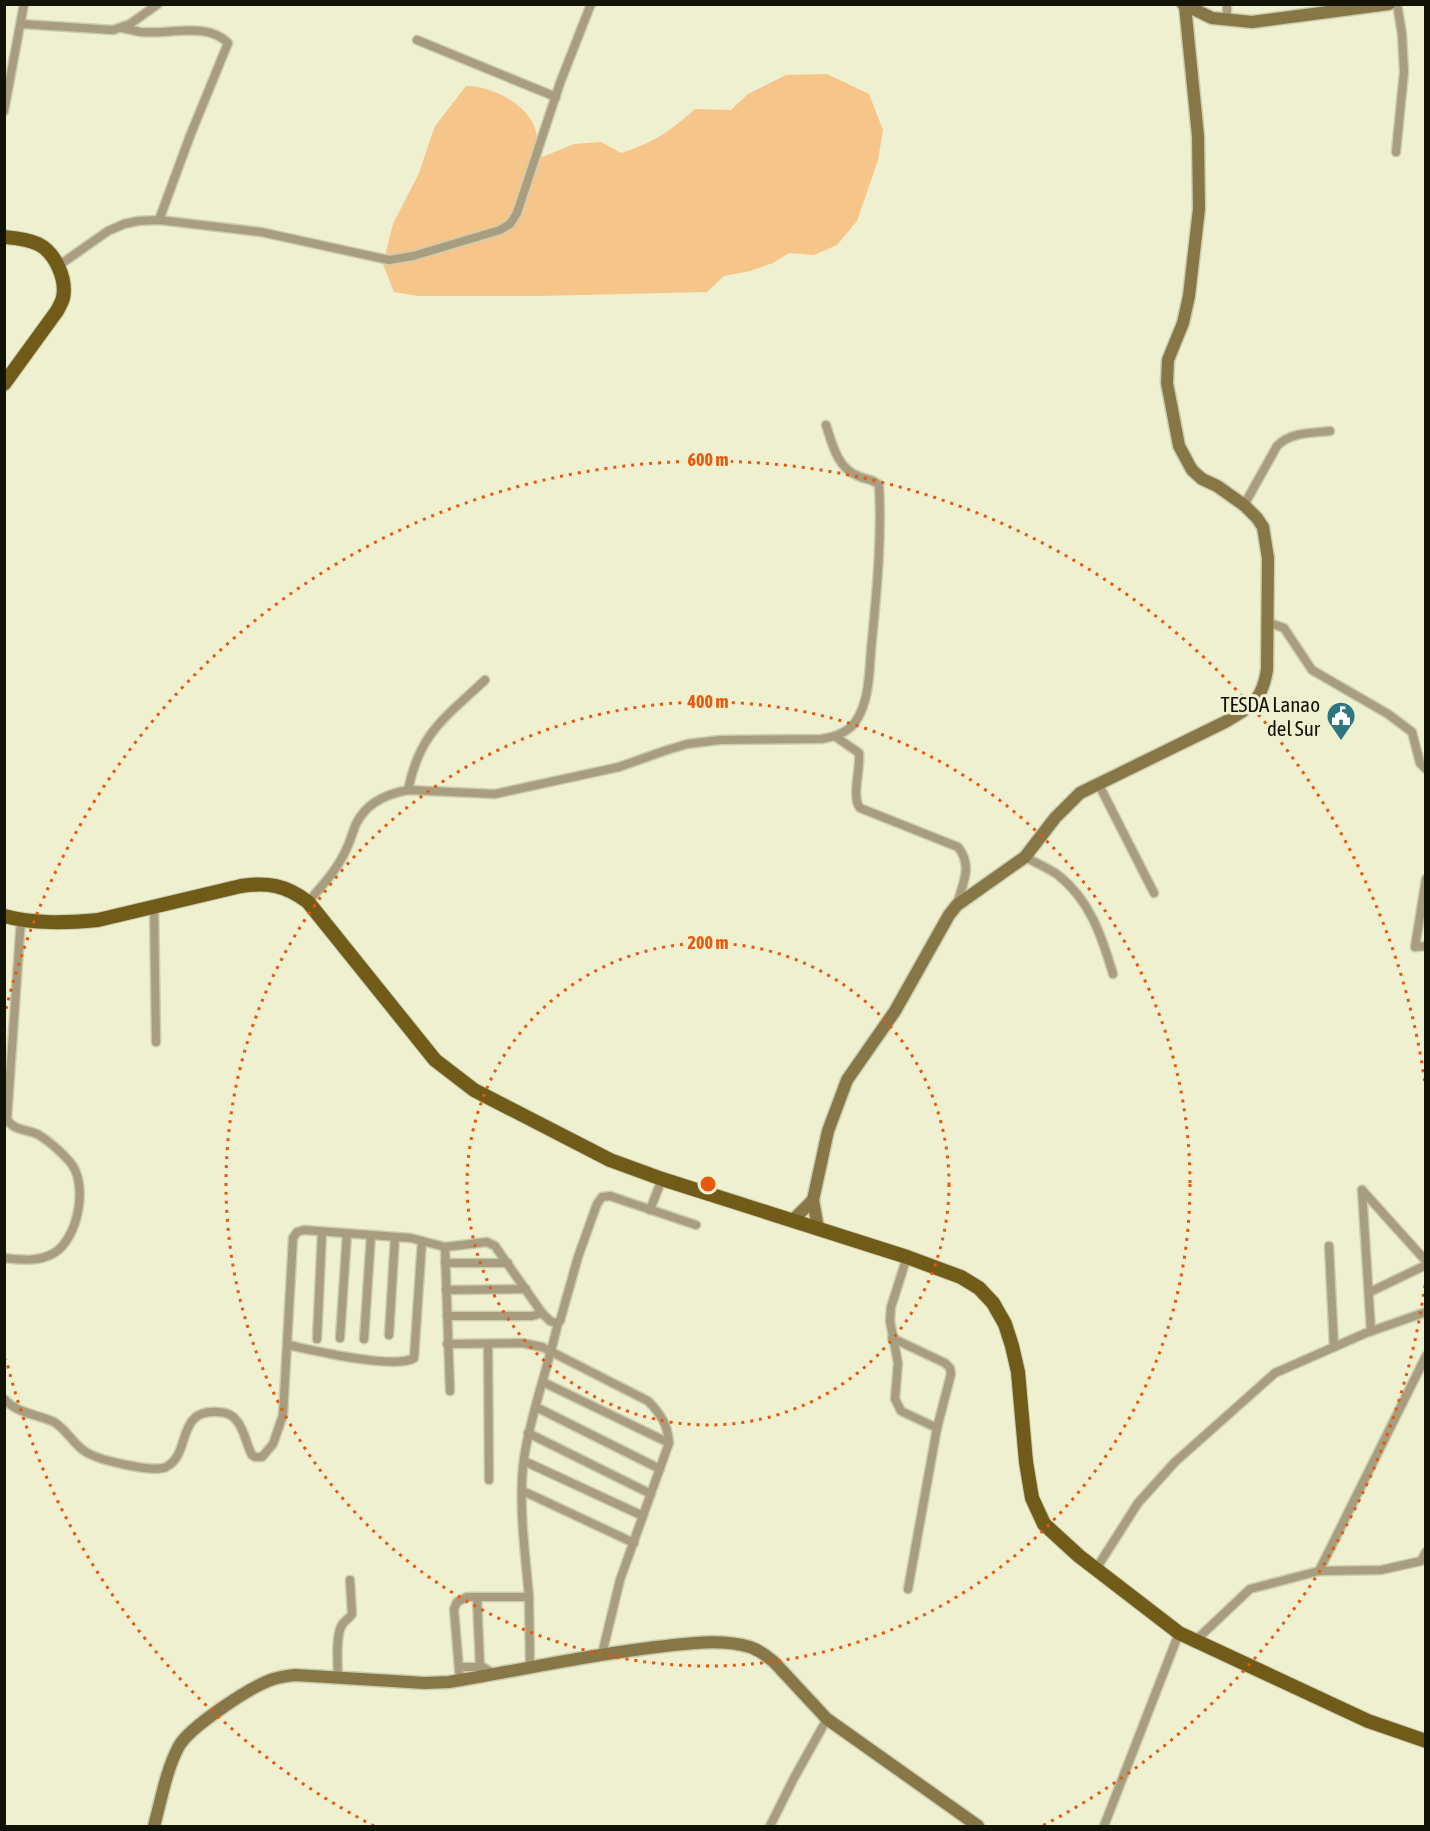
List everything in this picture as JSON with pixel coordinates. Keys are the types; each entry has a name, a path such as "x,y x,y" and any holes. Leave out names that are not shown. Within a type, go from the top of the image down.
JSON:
{"main road":[{"path":"4,237 37,243 46,248 58,266 63,284 63,298 57,311 4,384"},
{"path":"4,916 47,923 98,920 262,882 279,885 296,892 308,902 435,1060 474,1090 610,1160 662,1179 818,1227 961,1277 979,1288 993,1303 1005,1324 1018,1372 1026,1462 1032,1498 1044,1524 1079,1556 1179,1633 1368,1721 1425,1741"}],"street":[{"path":"4,111 24,4"},
{"path":"122,28 158,4"},
{"path":"58,266 93,241 124,224 159,220 261,232 389,260 458,244 500,230 510,224 517,213 556,97 591,4"},
{"path":"1227,4 1227,20"},
{"path":"1184,5 1212,18 1252,22 1322,9 1389,4"},
{"path":"1396,152 1404,72 1402,34 1397,4"},
{"path":"818,1227 813,1200 828,1131 847,1080 895,1011 957,905 1025,857 1068,803 1080,793 1225,722 1247,709 1258,699 1264,686 1267,670 1268,558 1265,536 1257,518 1244,504 1202,479 1192,470 1185,459 1172,415 1167,383 1168,360 1183,323 1189,296 1199,209 1198,135 1184,5"},
{"path":"22,24 101,30 122,28 142,32 195,30 222,37 228,43 159,220"},
{"path":"417,40 556,97"},
{"path":"308,902 337,866 357,822 367,808 379,799 394,793 408,790 495,794 619,767 687,744 720,740 821,739 836,736 847,730 856,721 866,693 876,596 879,485 871,479 856,476 835,454 826,425"},
{"path":"1244,504 1282,440 1296,435 1330,431"},
{"path":"1267,622 1284,628 1312,670 1388,714 1412,732 1420,763 1425,769"},
{"path":"408,790 414,766 428,737 485,680"},
{"path":"836,736 859,753 856,800 860,808 958,847 967,864 957,905"},
{"path":"1098,783 1154,892"},
{"path":"1025,857 1057,874 1076,891 1093,915 1113,974"},
{"path":"1425,879 1415,947 1425,946"},
{"path":"154,906 156,1042"},
{"path":"4,1257 33,1260 54,1253 64,1245 73,1230 78,1215 80,1192 76,1171 70,1162 44,1138 14,1127 8,1119 21,919"},
{"path":"650,1210 662,1179"},
{"path":"1370,1292 1425,1263 1362,1190 1371,1331"},
{"path":"530,1667 529,1597 523,1529 524,1461 528,1433 578,1257 599,1200 607,1196 696,1225"},
{"path":"793,1220 813,1200"},
{"path":"4,1399 14,1408 56,1423 81,1449 104,1461 156,1469 168,1466 177,1456 193,1418 213,1411 230,1414 236,1419 255,1457 258,1458 267,1453 273,1444 283,1415 293,1238 300,1231 395,1237 445,1247 481,1242 492,1243 542,1313 550,1321 558,1323"},
{"path":"317,1339 322,1232"},
{"path":"340,1338 347,1233"},
{"path":"364,1339 371,1235"},
{"path":"389,1335 395,1237"},
{"path":"288,1345 359,1359 403,1362 414,1358 422,1241"},
{"path":"1329,1246 1334,1347"},
{"path":"445,1247 450,1391"},
{"path":"907,1257 891,1307 892,1338 898,1363 895,1399 897,1406 909,1416 937,1428"},
{"path":"445,1263 508,1263"},
{"path":"446,1290 526,1289"},
{"path":"1096,1569 1138,1503 1175,1462 1275,1373 1371,1331 1425,1312"},
{"path":"447,1316 532,1316 542,1313"},
{"path":"892,1338 945,1363 950,1368 951,1374 937,1428 908,1589"},
{"path":"447,1344 533,1344 648,1401 658,1411 665,1424 669,1433 669,1443 620,1580 602,1654"},
{"path":"488,1344 489,1480"},
{"path":"1319,1571 1425,1356"},
{"path":"543,1382 669,1443"},
{"path":"536,1407 660,1469"},
{"path":"528,1433 651,1494"},
{"path":"524,1461 643,1516"},
{"path":"523,1491 634,1543"},
{"path":"1195,1641 1250,1589 1319,1571 1381,1570 1421,1561 1425,1552"},
{"path":"338,1678 337,1653 340,1632 344,1622 352,1614 350,1580"},
{"path":"460,1681 455,1605 462,1599 477,1597 529,1597"},
{"path":"477,1597 480,1667"},
{"path":"1104,1827 1179,1633"},
{"path":"154,1827 176,1752 186,1736 252,1689 275,1678 295,1676 425,1683 460,1681 602,1654 673,1645 712,1643 736,1644 752,1648 774,1662 827,1719 978,1827"},
{"path":"459,1667 486,1668 494,1674"},
{"path":"770,1827 827,1719"}],"shaded area":[{"path":"827,74 869,94 883,130 878,160 857,221 837,245 814,255 789,253 773,263 750,271 724,276 707,292 419,296 394,292 383,264 393,224 419,173 435,126 466,86 498,93 509,99 526,114 536,132 535,160 574,144 601,142 621,153 661,136 695,109 731,110 748,94 786,75"}],"place":[{"name":"TESDA Lanao del Sur","path":"1341,742"}]}
